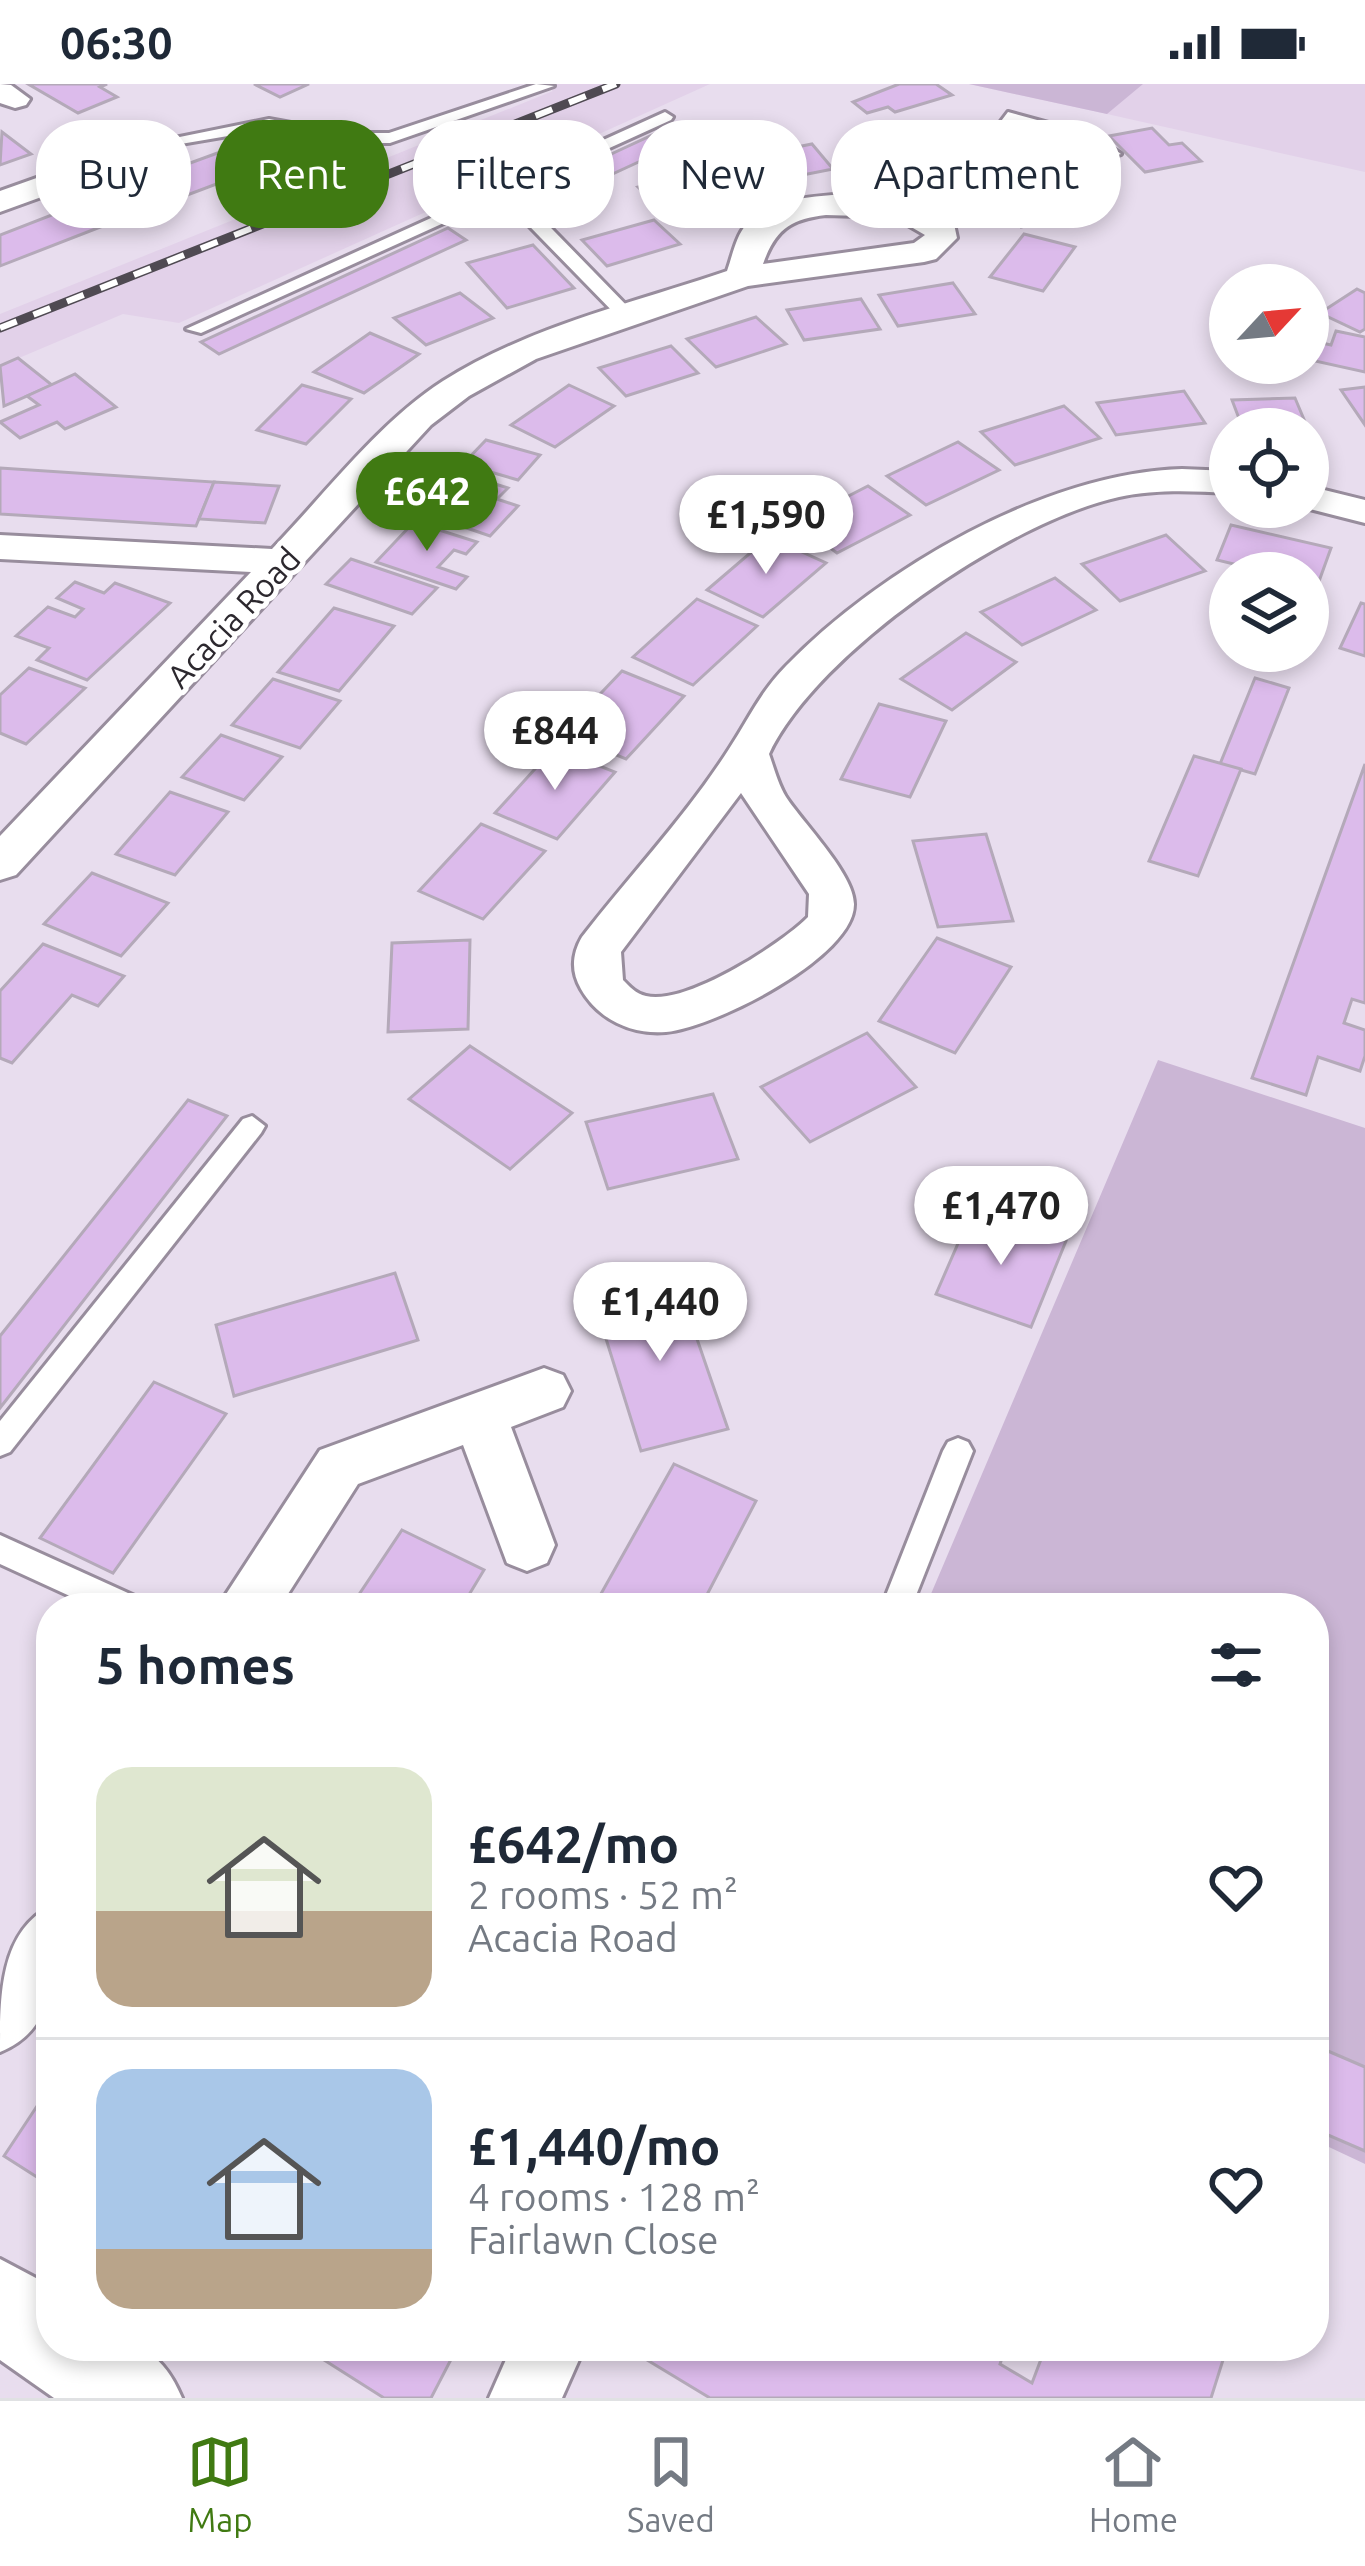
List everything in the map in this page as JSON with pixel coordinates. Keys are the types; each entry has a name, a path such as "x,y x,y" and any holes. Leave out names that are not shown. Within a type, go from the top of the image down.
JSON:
{"main road":[{"path":"0,2306 36,2331"},
{"path":"80,2361 135,2398"}],"street":[{"path":"0,202 36,184"},
{"path":"742,277 758,231 796,209 831,204"},
{"name":"Acacia Road","path":"0,864 436,401 524,352 626,316 742,277 924,252 941,238 940,228"},
{"path":"748,754 763,796 831,892 834,910 827,925 800,949 687,1011 643,1014 615,1004 598,986 594,967 598,949 748,754 762,721 829,650 868,616 954,558 1049,508 1150,481 1209,482"},
{"path":"1329,502 1365,512"},
{"path":"0,547 284,562"},
{"path":"256,1593 339,1467 544,1391"},
{"path":"479,1414 527,1545"},
{"path":"0,2018 36,1962"},
{"path":"524,2398 542,2361"}],"lane":[{"path":"191,137 269,124 346,138 390,138 546,86"},
{"path":"614,141 665,117"},
{"path":"195,329 424,228"},
{"path":"541,228 626,316"},
{"path":"0,1443 252,1126"},
{"path":"902,1593 958,1450"},
{"path":"0,1549 95,1593"}],"shaded area":[{"path":"542,84 710,84 614,127 614,120 481,120 553,91"},
{"path":"969,84 1365,84 1365,172 1107,114"},
{"path":"969,84 1143,84 1107,114"},
{"path":"413,147 413,218 179,323 123,314 0,366 0,314 215,227 389,228 389,157"},
{"path":"1158,1060 1365,1128 1365,2164 1329,2147 1329,1593 931,1593"}],"building":[{"path":"28,84 107,84 100,87 117,97 78,113"},
{"path":"254,84 309,84 280,97"},
{"path":"899,84 936,84 952,95 895,112 888,107 867,113 853,102"},
{"path":"1152,128 1169,145 1182,143 1201,161 1145,172 1121,148 1121,134"},
{"path":"2,132 31,154 0,165"},
{"path":"638,142 638,162 614,173 614,153"},
{"path":"812,144 831,169 807,174 807,145"},
{"path":"215,154 215,185 191,194 191,163"},
{"path":"36,221 36,228 98,228 0,266 0,235"},
{"path":"638,224 663,228 680,244 607,266 582,240"},
{"path":"448,228 466,240 219,354 201,342"},
{"path":"1024,234 1075,247 1043,291 990,277"},
{"path":"533,245 574,288 507,308 467,263"},
{"path":"953,283 975,314 898,326 879,295"},
{"path":"1357,289 1365,293 1365,329 1360,332 1329,317 1329,307"},
{"path":"460,293 493,318 426,345 394,318"},
{"path":"861,299 880,329 804,340 787,310"},
{"path":"756,317 786,344 716,367 687,339"},
{"path":"1336,331 1365,337 1365,372 1329,364"},
{"path":"370,333 419,354 364,393 314,372"},
{"path":"671,346 698,373 626,396 599,368"},
{"path":"18,358 52,385 4,406 0,366"},
{"path":"75,374 116,407 65,429 57,422 20,438 0,422 39,405 27,396"},
{"path":"302,385 351,399 306,444 257,430"},
{"path":"569,385 614,406 555,447 511,425"},
{"path":"1365,387 1365,425 1341,390"},
{"path":"1184,391 1205,423 1116,435 1097,403"},
{"path":"1295,398 1299,408 1235,408 1232,400"},
{"path":"1064,406 1100,438 1015,465 981,432"},
{"path":"486,440 540,455 518,480 463,464"},
{"path":"958,442 999,470 926,505 887,476"},
{"path":"0,468 214,482 196,526 0,514"},
{"path":"460,473 508,488 497,499 518,506 490,536 420,512"},
{"path":"214,482 279,486 265,523 199,519"},
{"path":"868,486 910,515 837,553 796,523"},
{"path":"414,522 477,542 466,554 454,550 438,567 467,577 456,589 376,562"},
{"path":"1230,528 1331,548 1329,554 1220,552"},
{"path":"1166,535 1205,571 1120,601 1082,564"},
{"path":"769,537 826,563 763,617 707,590"},
{"path":"351,559 437,588 412,614 326,584"},
{"path":"1055,578 1096,610 1022,645 981,612"},
{"path":"75,582 104,593 115,583 170,603 87,680 37,660 49,648 16,636 48,607 75,617 83,609 57,598"},
{"path":"697,599 757,626 693,685 633,657"},
{"path":"1361,603 1365,604 1365,656 1340,648"},
{"path":"334,608 394,626 339,691 278,672"},
{"path":"966,633 1016,662 952,710 901,679"},
{"path":"29,668 85,688 26,744 0,733 0,695"},
{"path":"622,671 684,696 626,759 563,733"},
{"path":"1255,678 1289,688 1255,774 1220,764"},
{"path":"273,679 340,701 300,748 232,725"},
{"path":"879,704 946,721 910,797 841,779"},
{"path":"221,735 282,757 244,800 182,777"},
{"path":"554,748 615,772 557,839 495,813"},
{"path":"1194,756 1241,769 1198,876 1149,861"},
{"path":"1365,764 1365,1003 1352,999 1344,1023 1365,1030 1365,1056 1360,1071 1318,1057 1306,1095 1252,1078"},
{"path":"170,792 228,812 175,875 116,854"},
{"path":"481,824 545,851 483,919 419,891"},
{"path":"986,834 1013,921 938,927 913,841"},
{"path":"92,873 168,903 121,956 44,924"},
{"path":"937,938 1011,967 955,1053 879,1021"},
{"path":"470,940 468,1029 388,1032 392,943"},
{"path":"43,944 124,976 98,1006 72,995 12,1063 0,1058 0,991"},
{"path":"867,1033 916,1087 810,1142 761,1087"},
{"path":"470,1046 572,1113 510,1169 409,1099"},
{"path":"713,1094 738,1159 608,1189 586,1122"},
{"path":"188,1100 227,1116 0,1408 0,1336"},
{"path":"973,1209 1066,1241 1031,1327 936,1294"},
{"path":"395,1273 418,1340 234,1396 216,1325"},
{"path":"676,1278 728,1429 641,1451 593,1297"},
{"path":"154,1382 226,1414 113,1573 40,1538"},
{"path":"674,1464 756,1501 708,1593 601,1593"},
{"path":"402,1530 484,1570 470,1593 360,1593"},
{"path":"1329,2051 1365,2067 1365,2151 1329,2135"},
{"path":"36,2108 36,2176 4,2156"},
{"path":"326,2361 450,2361 431,2398 384,2398"},
{"path":"649,2361 1001,2361 1032,2383 1040,2361 1223,2361 1211,2398 710,2398"}],"railway":[{"path":"0,328 616,84"}]}
